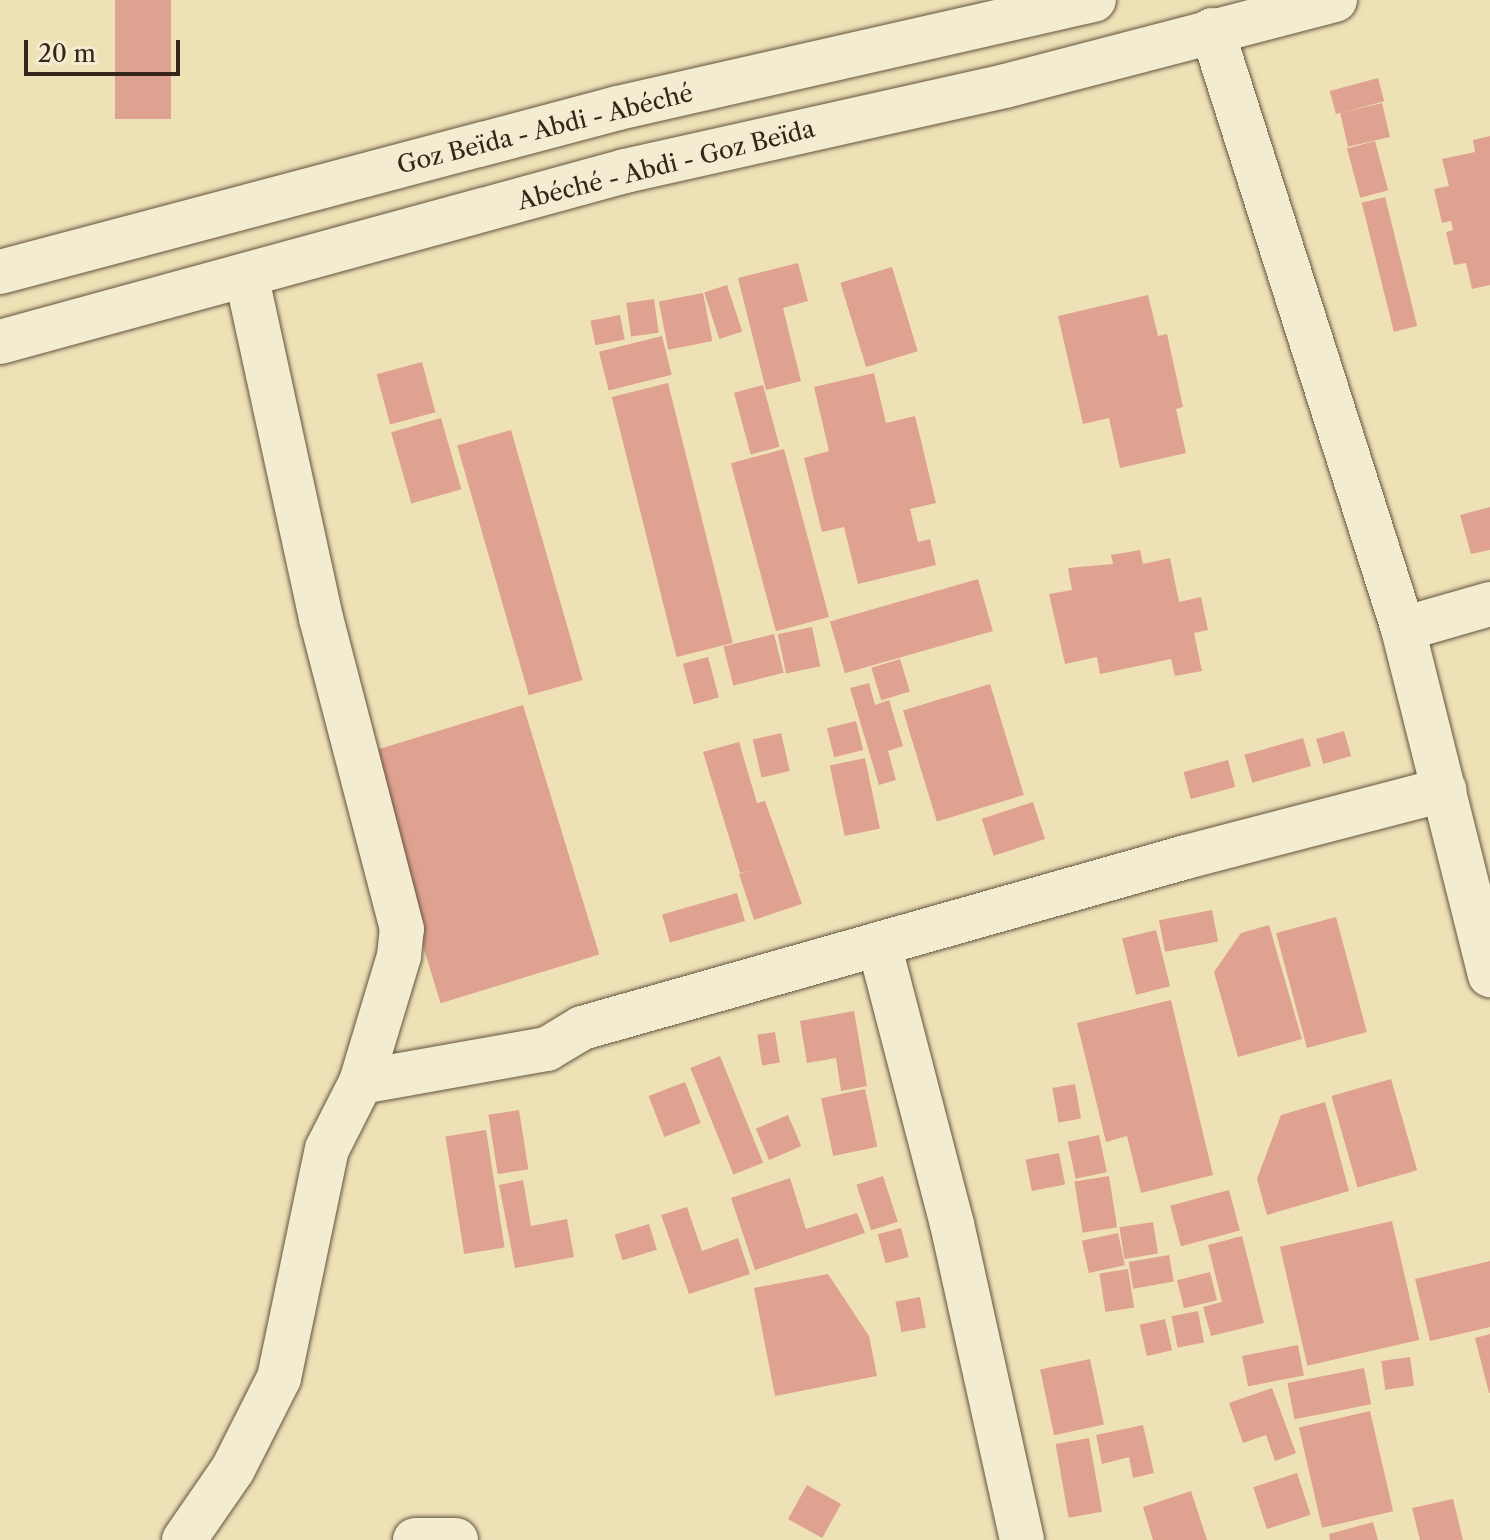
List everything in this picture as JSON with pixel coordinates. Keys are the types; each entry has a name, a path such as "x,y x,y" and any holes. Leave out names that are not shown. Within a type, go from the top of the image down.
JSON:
{"street":[{"name":"Goz Beïda - Abdi - Abéché","path":"1,266 618,108 1094,0"},
{"name":"Abéché - Abdi - Goz Beïda","path":"0,342 625,171 1005,86 1335,0"},
{"path":"988,26 1005,86"},
{"path":"1212,30 1403,629 1490,975"},
{"path":"184,1540 233,1469 279,1378 327,1149 361,1082 399,956 402,929 321,618 246,275"},
{"path":"1403,629 1490,604"},
{"path":"361,1082 547,1049 582,1028 1444,790"},
{"path":"879,944 952,1224 1022,1540"},
{"path":"415,1540 456,1540"}],"building":[{"path":"115,0 171,0 171,119 115,119"},
{"path":"1378,78 1384,101 1336,114 1330,91"},
{"path":"1382,103 1390,137 1348,147 1340,113"},
{"path":"1490,136 1490,285 1472,289 1466,263 1454,265 1446,232 1453,230 1451,221 1442,223 1434,189 1449,186 1442,159 1475,152 1473,140"},
{"path":"1375,141 1388,190 1360,198 1347,149"},
{"path":"1385,197 1417,326 1394,332 1362,203"},
{"path":"798,263 808,301 783,308 801,381 766,390 738,278"},
{"path":"892,267 918,351 866,367 840,283"},
{"path":"727,285 742,332 719,339 704,292"},
{"path":"703,293 712,341 668,350 659,302"},
{"path":"1148,295 1158,336 1167,334 1183,407 1176,409 1186,453 1120,468 1109,418 1083,424 1058,316"},
{"path":"654,299 659,333 631,337 626,303"},
{"path":"620,315 625,340 595,345 591,321"},
{"path":"662,336 672,375 609,391 599,352"},
{"path":"422,362 435,412 390,424 377,374"},
{"path":"874,373 886,423 915,416 936,503 910,509 918,542 930,539 936,565 858,584 844,527 822,532 804,458 829,451 814,387"},
{"path":"668,383 733,643 677,657 612,397"},
{"path":"763,385 780,447 751,455 734,393"},
{"path":"441,418 461,489 411,503 391,432"},
{"path":"511,430 583,680 529,695 457,445"},
{"path":"784,449 829,617 776,631 731,463"},
{"path":"1490,507 1490,550 1471,554 1460,515"},
{"path":"1140,550 1143,564 1170,558 1179,602 1201,597 1208,630 1194,633 1202,671 1175,676 1171,659 1100,674 1097,657 1065,664 1049,594 1072,590 1068,568 1113,564 1111,555"},
{"path":"978,579 993,631 845,673 830,621"},
{"path":"812,627 820,666 786,673 778,634"},
{"path":"774,634 784,673 733,685 724,647"},
{"path":"708,657 719,698 694,704 683,664"},
{"path":"900,659 910,692 881,700 871,668"},
{"path":"869,683 875,705 889,700 903,746 888,751 896,780 879,785 850,688"},
{"path":"990,684 1024,795 937,822 903,711"},
{"path":"523,705 599,955 441,1003 364,754"},
{"path":"856,721 863,750 834,757 827,728"},
{"path":"1344,731 1351,756 1323,764 1316,739"},
{"path":"781,733 790,771 762,778 753,740"},
{"path":"1303,738 1311,766 1252,783 1244,755"},
{"path":"739,742 757,803 765,801 802,904 754,920 739,874 756,869 740,873 703,752"},
{"path":"865,758 880,828 845,836 830,765"},
{"path":"1228,760 1235,787 1191,799 1184,772"},
{"path":"1033,802 1045,839 994,856 982,819"},
{"path":"737,893 745,921 670,942 662,914"},
{"path":"1212,910 1218,941 1165,952 1159,920"},
{"path":"1336,917 1367,1032 1307,1048 1276,933"},
{"path":"1269,925 1302,1039 1238,1057 1214,972 1241,933"},
{"path":"1156,930 1170,986 1136,995 1122,938"},
{"path":"1171,1000 1213,1175 1141,1193 1127,1136 1106,1142 1077,1023"},
{"path":"854,1011 867,1086 841,1091 836,1058 807,1063 800,1021"},
{"path":"775,1032 780,1063 762,1065 757,1035"},
{"path":"720,1056 763,1163 733,1175 690,1068"},
{"path":"1391,1079 1417,1170 1358,1187 1331,1096"},
{"path":"685,1082 701,1123 664,1137 649,1096"},
{"path":"1075,1084 1081,1118 1058,1122 1052,1088"},
{"path":"865,1089 877,1147 833,1156 821,1098"},
{"path":"1325,1102 1349,1191 1267,1215 1257,1179 1281,1115"},
{"path":"519,1110 528,1169 498,1174 488,1115"},
{"path":"788,1115 801,1146 769,1160 756,1129"},
{"path":"486,1130 505,1248 464,1254 446,1136"},
{"path":"1099,1135 1107,1172 1076,1179 1068,1142"},
{"path":"1059,1153 1065,1184 1032,1191 1026,1159"},
{"path":"883,1176 898,1222 871,1230 856,1185"},
{"path":"1109,1176 1117,1227 1083,1233 1074,1181"},
{"path":"790,1178 806,1229 857,1213 865,1233 755,1270 731,1198"},
{"path":"523,1180 531,1226 567,1219 574,1257 515,1268 499,1185"},
{"path":"1229,1190 1240,1231 1181,1246 1170,1206"},
{"path":"687,1207 702,1251 738,1238 750,1274 689,1294 661,1215"},
{"path":"1392,1221 1419,1340 1307,1366 1280,1247"},
{"path":"1153,1222 1158,1254 1124,1259 1119,1227"},
{"path":"649,1224 657,1250 622,1260 615,1235"},
{"path":"901,1228 909,1257 886,1263 878,1234"},
{"path":"1118,1233 1125,1265 1089,1273 1082,1241"},
{"path":"1242,1236 1264,1323 1211,1336 1203,1307 1222,1302 1208,1245"},
{"path":"1169,1255 1174,1282 1133,1289 1129,1262"},
{"path":"1490,1261 1490,1327 1430,1341 1415,1279"},
{"path":"1128,1269 1134,1308 1105,1312 1099,1274"},
{"path":"1210,1272 1217,1300 1184,1308 1177,1280"},
{"path":"828,1274 869,1336 877,1376 775,1396 754,1288"},
{"path":"920,1297 926,1327 901,1332 895,1302"},
{"path":"1198,1311 1204,1342 1178,1348 1171,1316"},
{"path":"1165,1319 1172,1350 1147,1356 1140,1325"},
{"path":"1490,1334 1490,1393 1489,1393 1475,1338"},
{"path":"1298,1345 1304,1375 1248,1386 1242,1356"},
{"path":"1410,1357 1414,1386 1385,1390 1381,1361"},
{"path":"1090,1359 1104,1425 1054,1435 1040,1370"},
{"path":"1364,1368 1371,1404 1294,1419 1287,1383"},
{"path":"1272,1388 1296,1453 1275,1461 1266,1435 1243,1443 1229,1403"},
{"path":"1370,1411 1393,1511 1322,1528 1299,1427"},
{"path":"1143,1425 1154,1473 1133,1478 1129,1457 1102,1464 1096,1435"},
{"path":"1089,1438 1102,1512 1069,1518 1056,1444"},
{"path":"1297,1473 1311,1515 1267,1529 1253,1487"},
{"path":"807,1485 841,1504 822,1538 788,1519"},
{"path":"1191,1491 1207,1540 1153,1540 1143,1507"},
{"path":"1453,1499 1463,1540 1420,1540 1412,1508"},
{"path":"1373,1522 1378,1540 1330,1540 1329,1534"}]}
